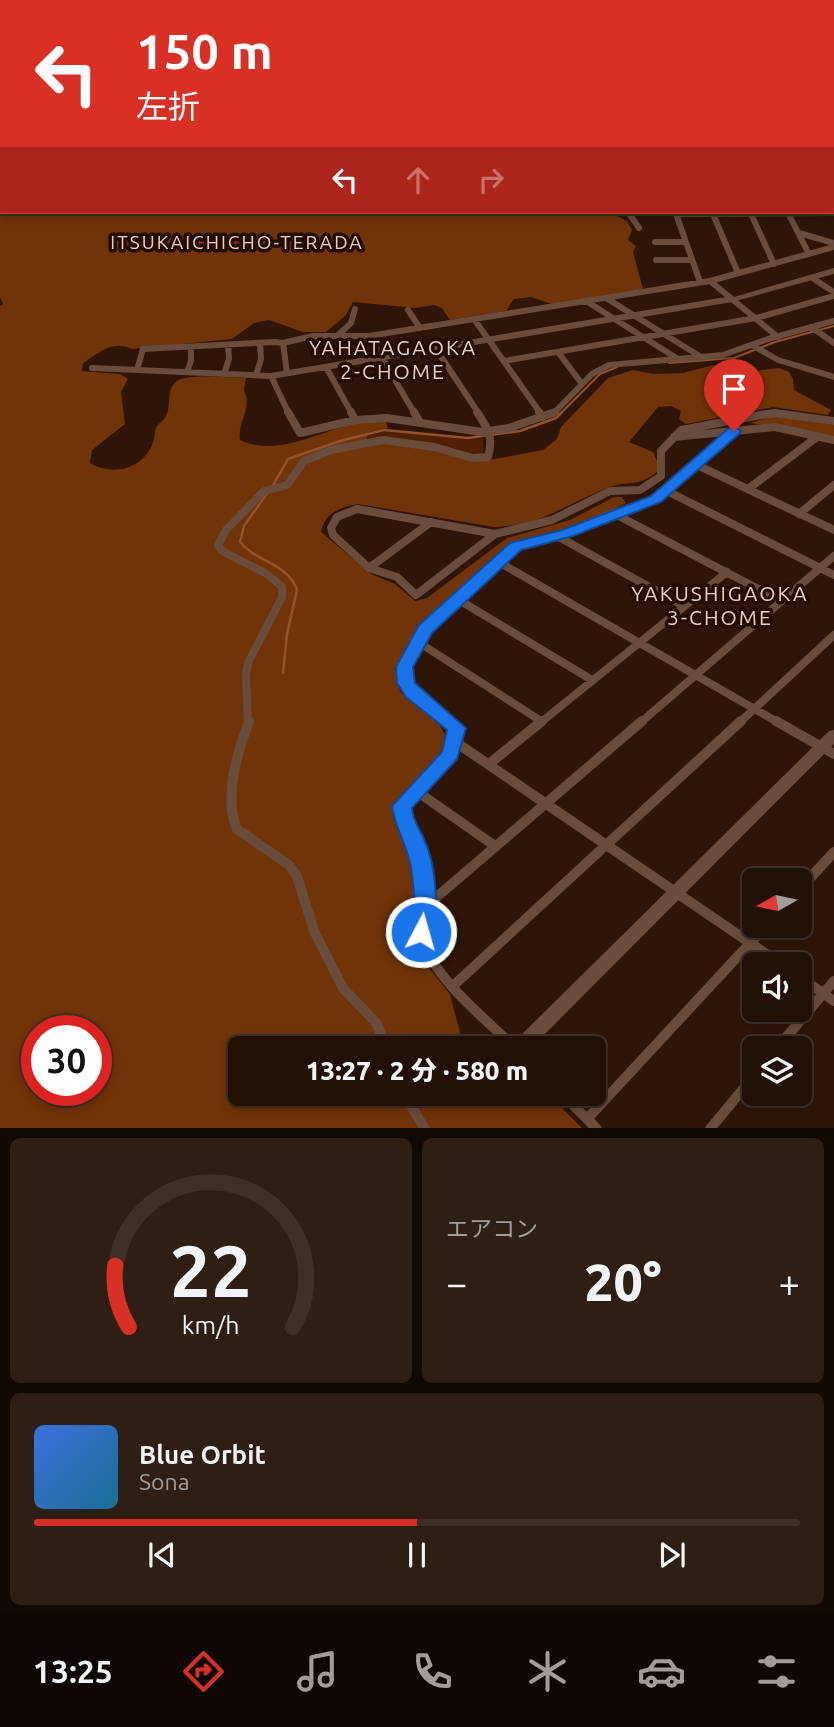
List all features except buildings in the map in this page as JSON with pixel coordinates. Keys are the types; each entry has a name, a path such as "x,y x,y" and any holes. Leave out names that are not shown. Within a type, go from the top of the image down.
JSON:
{"street":[{"path":"629,214 639,228"},
{"path":"700,282 676,214 788,214 809,254"},
{"path":"713,214 738,273"},
{"path":"751,214 774,264"},
{"path":"799,233 834,245"},
{"path":"655,242 685,242"},
{"path":"338,335 338,338 369,337 709,281 834,245"},
{"path":"656,260 692,260"},
{"path":"92,368 271,376 732,299 834,271"},
{"path":"812,278 834,294"},
{"path":"709,281 778,337"},
{"path":"504,361 756,318 834,294"},
{"path":"606,298 703,358"},
{"path":"586,301 678,359"},
{"path":"137,370 143,349 283,343 338,335 351,323 355,309"},
{"path":"408,310 420,328"},
{"path":"474,319 543,417"},
{"path":"271,376 297,432 355,420 387,418 490,431 552,415 596,370 609,365 723,355 756,347 778,337 815,330 834,321"},
{"path":"815,330 834,343"},
{"path":"319,336 320,346"},
{"path":"369,337 419,421"},
{"path":"256,375 261,359 260,343"},
{"path":"283,343 287,373"},
{"path":"224,374 229,359 228,345"},
{"path":"187,372 191,361 191,347"},
{"path":"756,347 772,356 834,377"},
{"path":"382,1036 377,1024 343,988 314,931 297,876 289,865 237,829 234,822 233,782 237,755 248,721 246,674 249,661 282,597 282,587 266,572 223,552 218,545 226,530 253,501 264,491 287,485 309,458 383,440 434,447 481,458 488,457 492,443 490,431 436,349"},
{"path":"558,352 582,384"},
{"path":"772,356 834,371"},
{"path":"326,367 355,420"},
{"path":"495,534 357,509 337,517 332,523 333,536 369,568 397,577 416,595 495,534 552,520 610,491 636,491 651,485 662,473 661,451 681,430 775,413 834,421"},
{"path":"674,438 775,427 834,440"},
{"path":"506,1036 454,985 427,953 423,942 421,932 425,906 420,858 401,813 402,806 451,754 457,728 412,693 406,683 404,667 425,629 515,547 557,536 656,499 734,431"},
{"path":"747,489 817,436"},
{"path":"695,464 834,530"},
{"path":"799,514 834,485"},
{"path":"665,490 834,575"},
{"path":"614,513 781,601"},
{"path":"369,568 431,522"},
{"path":"557,536 684,606"},
{"path":"425,906 834,556"},
{"path":"498,561 828,751"},
{"path":"489,764 727,572"},
{"path":"459,600 592,680"},
{"path":"454,985 834,635"},
{"path":"418,642 541,721"},
{"path":"530,1036 676,892 828,751 834,735"},
{"path":"454,741 762,952"},
{"path":"415,790 495,846"},
{"path":"812,876 834,852"},
{"path":"574,1106 592,1124 755,938"},
{"path":"788,1036 834,981"},
{"path":"812,985 834,1000"},
{"path":"711,1128 742,1090"},
{"path":"411,1106 424,1128"}],"shaded area":[{"path":"0,214 613,214 627,221 632,230 628,240 636,246 633,252 643,289 552,304 531,297 514,299 506,311 450,320 442,308 434,305 415,308 353,302 346,315 326,332 303,332 269,320 254,323 232,339 132,349 118,346 106,348 83,363 82,371 120,374 128,379 121,392 125,424 92,450 90,463 115,470 138,462 150,449 156,428 166,416 173,385 191,377 246,378 244,390 247,403 240,440 254,445 284,445 357,423 385,420 388,428 369,432 366,442 400,443 484,461 543,450 557,439 561,427 608,378 633,370 653,374 683,373 714,365 748,375 779,368 789,372 794,390 831,410 828,415 773,407 686,424 679,419 681,411 671,406 658,407 629,442 653,452 658,463 657,472 637,482 607,488 526,523 494,527 358,504 330,515 323,525 321,532 371,574 395,584 415,601 427,598 507,538 570,520 614,497 622,497 626,503 581,524 511,545 430,617 414,635 398,665 397,682 401,693 435,718 445,734 442,752 396,801 396,819 412,861 418,893 416,935 425,963 450,994 461,1036 228,1036 228,1106 560,1106 582,1128 0,1128 0,306 3,304 0,297"},
{"path":"775,416 834,425 834,437 750,423"},
{"path":"391,431 483,439 483,456 367,441 369,435"}],"waterway":[{"path":"669,363 734,358 775,342 834,326"},
{"path":"272,487 288,459 340,441 384,430 468,438 520,431 556,418 600,374 617,367"},
{"path":"268,492 244,526 240,542 287,574 297,590 287,634 283,673"}],"district":[{"name":"ITSUKAICHICHO-TERADA","path":"237,242"},
{"name":"YAHATAGAOKA 2-CHOME","path":"393,360"},
{"name":"YAKUSHIGAOKA 3-CHOME","path":"720,606"}],"route":[{"path":"421,932 425,906 420,858 415,840 403,819 402,806 451,754 457,728 412,693 406,683 404,667 425,629 515,547 567,533 656,499 734,431"}]}
